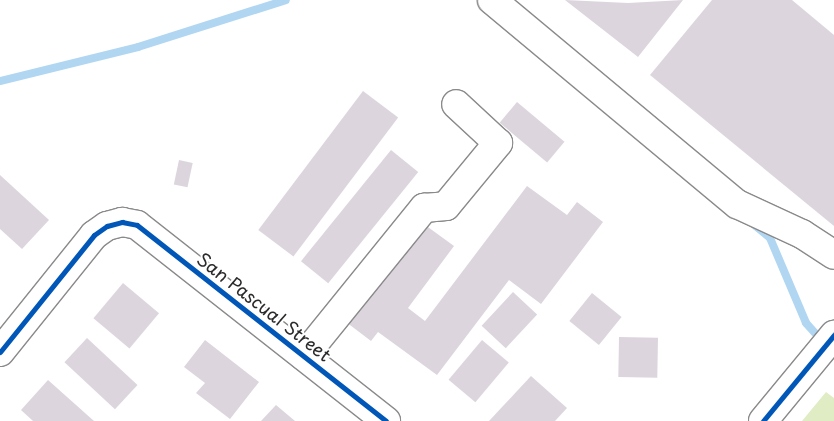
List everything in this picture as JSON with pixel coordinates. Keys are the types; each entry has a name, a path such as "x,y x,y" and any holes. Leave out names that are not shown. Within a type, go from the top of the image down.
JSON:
{"street":[{"path":"492,0 737,204 802,234 834,255"},
{"path":"304,356 424,208 446,206 498,143 456,104"},
{"name":"San Pascual Street","path":"0,352 94,235 107,226 122,222 137,225 386,421"},
{"path":"763,421 834,335"}],"green space":[{"path":"826,392 834,398 834,421 802,421"}],"building":[{"path":"565,0 628,3 683,0 638,57"},
{"path":"712,0 792,0 834,35 834,226 650,75"},
{"path":"363,91 398,117 293,256 258,230"},
{"path":"517,102 564,142 547,163 500,123"},
{"path":"391,150 418,172 328,283 301,261"},
{"path":"179,160 193,163 187,187 174,184"},
{"path":"0,175 49,220 22,249 0,229"},
{"path":"527,186 567,215 577,202 603,222 541,304 509,280 437,375 378,332 371,341 346,322 421,222 454,246 408,308 425,321"},
{"path":"123,283 159,313 129,348 93,318"},
{"path":"513,292 537,315 506,348 482,326"},
{"path":"592,293 622,317 599,345 569,321"},
{"path":"619,337 658,338 657,378 618,377"},
{"path":"87,338 137,385 115,409 64,362"},
{"path":"205,340 259,382 230,419 196,393 205,383 184,367"},
{"path":"482,340 509,362 475,402 449,380"},
{"path":"531,376 567,408 555,421 489,421"},
{"path":"48,380 94,421 33,421 21,410"},
{"path":"276,405 295,421 261,421"}],"waterway":[{"path":"0,81 138,47 286,0"},
{"path":"753,224 770,238 806,323 822,341"}],"cycle path":[{"path":"0,352 94,235 107,226 122,222 137,225 386,421"},
{"path":"763,421 834,335"}]}
